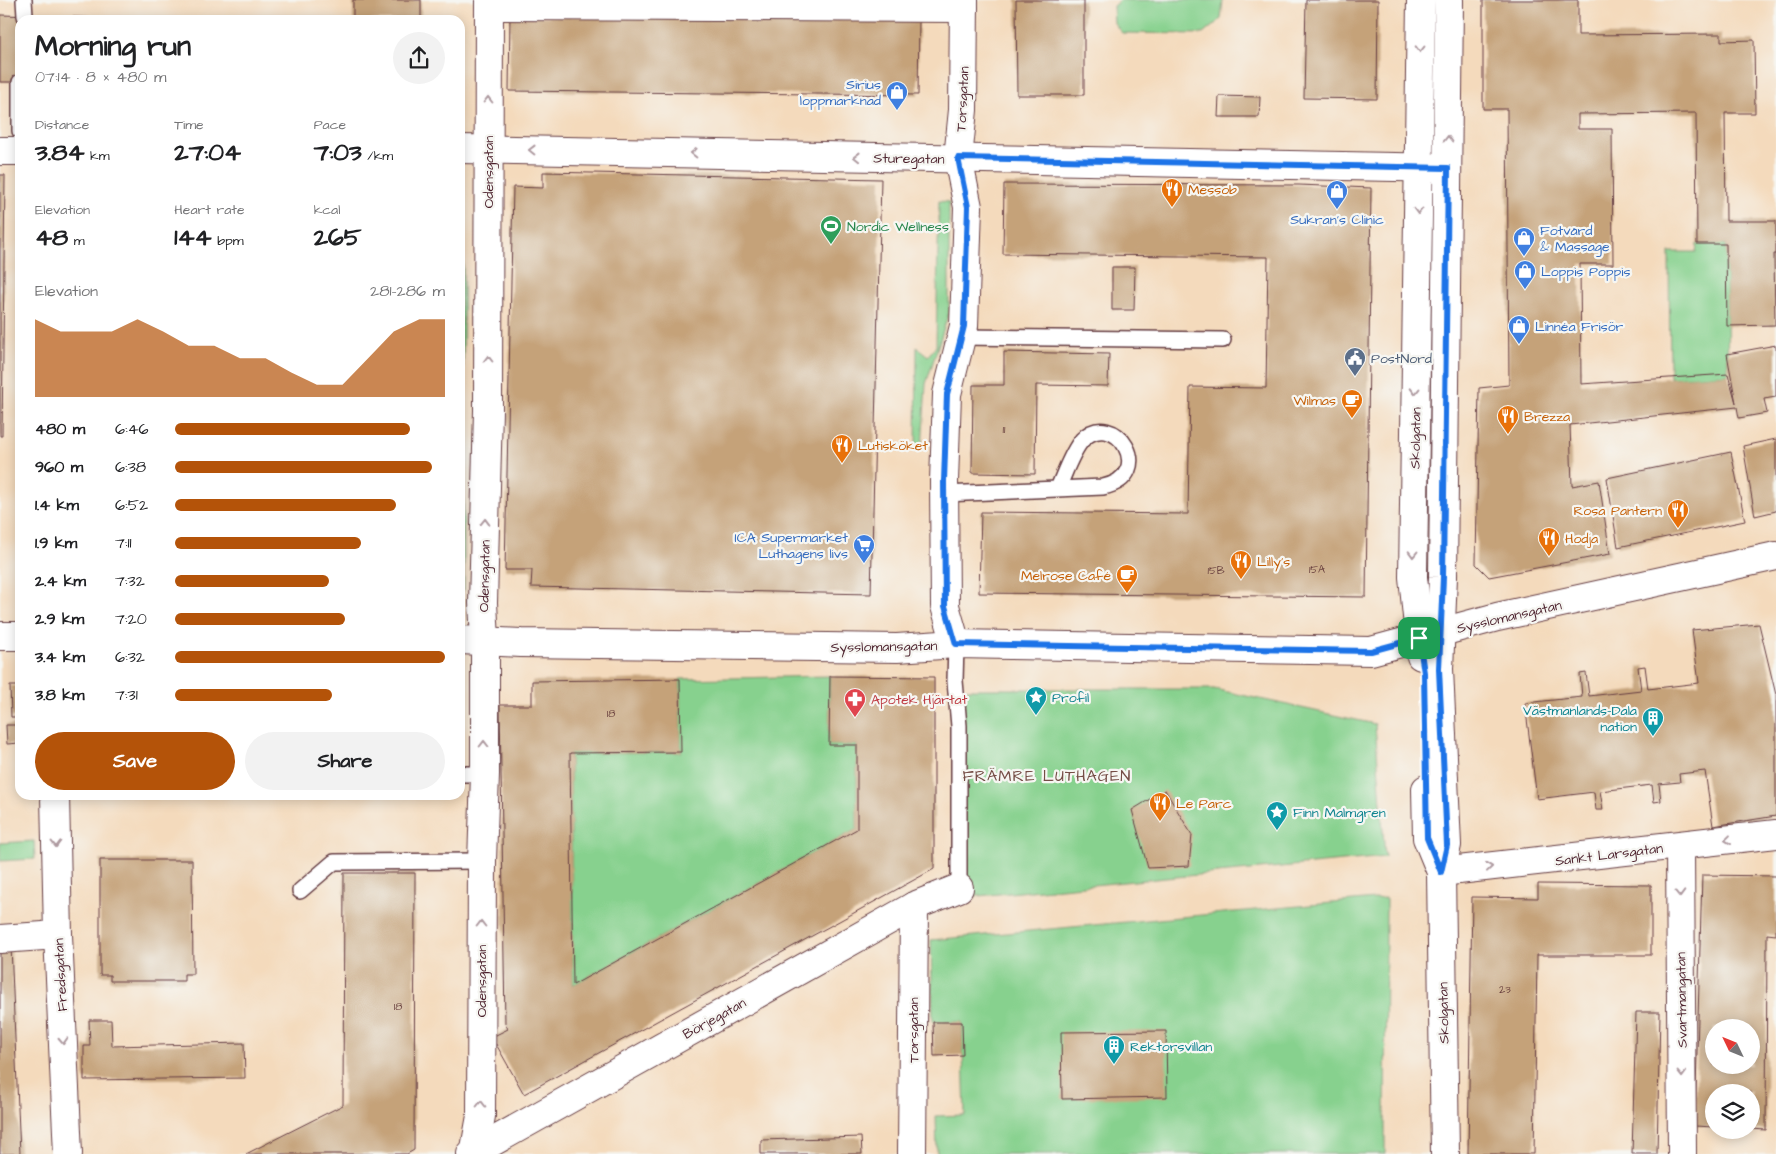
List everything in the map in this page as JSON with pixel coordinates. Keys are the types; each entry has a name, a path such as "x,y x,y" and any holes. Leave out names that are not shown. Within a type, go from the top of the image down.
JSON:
{"street":[{"name":"Skolgatan","path":"1420,0 1413,577 1429,635"},
{"name":"Skolgatan","path":"1445,1154 1441,872 1427,838 1424,673 1429,635 1443,577 1449,0"},
{"path":"488,3 964,4"},
{"name":"Odensgatan","path":"473,1153 481,1116 482,861 472,774 472,640 483,602 488,410 488,3"},
{"name":"Torsgatan","path":"956,644 945,606 944,494 947,394 964,326 968,207 958,158 963,110 964,4"},
{"name":"Sturegatan","path":"465,149 1448,168"},
{"path":"0,151 15,151"},
{"name":"Sysslomansgatan","path":"472,640 521,643 897,648 956,644 1371,651 1497,617 1776,556"},
{"path":"0,636 15,636"},
{"name":"Fredsgatan","path":"55,800 58,935 68,1154"},
{"name":"Sankt Larsgatan","path":"1441,872 1776,834"},
{"name":"Svartmangatan","path":"1680,846 1682,1154"},
{"name":"Börjegatan","path":"473,1153 914,906 959,888"},
{"name":"Torsgatan","path":"912,1154 914,906"},
{"path":"0,939 58,935"}],"lane":[{"path":"24,0 25,15"},
{"path":"961,337 1224,340"},
{"path":"944,494 1103,486 1113,484 1122,478 1128,469 1130,459 1128,448 1122,439 1113,433 1102,431 1092,434 1083,440 1077,448 1058,488"},
{"path":"956,644 955,682 959,726 959,888"},
{"path":"300,891 334,862 482,861"}],"green space":[{"path":"1120,0 1223,0 1221,19 1203,34 1122,33 1114,23 1113,6"},
{"path":"939,201 949,202 949,312 926,384 922,449 916,450 917,347 928,356 936,346"},
{"path":"1697,244 1726,244 1728,374 1670,378 1669,252 1696,252"},
{"path":"830,676 829,745 857,745 857,829 573,985 570,753 681,752 680,679"},
{"path":"958,689 1214,689 1375,724 1385,857 957,898"},
{"path":"34,841 35,859 0,861 0,843"},
{"path":"1386,898 1385,1154 937,1154 936,1116 965,1115 962,1022 933,1022 931,940"}],"building":[{"path":"353,0 421,0 421,15 353,15"},
{"path":"1016,0 1084,0 1084,95 1017,95"},
{"path":"1306,0 1378,0 1377,99 1304,98"},
{"path":"1483,0 1578,0 1578,35 1721,34 1721,41 1754,40 1755,113 1725,113 1726,221 1776,221 1776,254 1774,254 1775,325 1727,326 1726,244 1697,244 1696,113 1578,114 1578,129 1612,129 1613,264 1580,264 1581,384 1728,374 1736,403 1727,354 1776,345 1776,397 1764,399 1767,413 1739,418 1737,407 1570,425 1572,486 1599,481 1610,554 1489,577 1476,564 1479,388 1509,385 1507,109 1483,109"},
{"path":"0,15 15,15 15,82 0,82"},
{"path":"510,16 919,20 918,95 509,91"},
{"path":"1219,96 1260,97 1259,117 1218,117"},
{"path":"543,172 881,179 871,594 531,587 532,570 505,570 513,187 543,188"},
{"path":"0,175 5,175 2,436 0,436"},
{"path":"1004,184 1299,185 1371,188 1366,597 979,593 981,512 1188,514 1190,387 1266,388 1268,257 1003,254"},
{"path":"1112,267 1135,267 1134,310 1112,310"},
{"path":"1004,352 1109,354 1108,386 1036,385 1035,474 972,473 973,385 1004,385"},
{"path":"1776,439 1776,511 1755,516 1743,446"},
{"path":"1731,452 1745,521 1618,547 1607,478"},
{"name":"Västmanlands-Dala nation","path":"1759,624 1776,695 1776,816 1713,826 1705,771 1679,774 1680,782 1659,784 1661,801 1654,802 1652,785 1600,791 1603,810 1596,810 1594,792 1537,799 1525,703 1582,697 1580,674 1586,673 1589,696 1641,690 1638,667 1645,666 1648,689 1699,683 1692,630"},
{"path":"830,676 934,677 934,869 524,1094 492,1037 508,1029 505,1023 500,705 532,705 532,681 680,679 681,752 570,753 573,985 857,829 857,745 829,745"},
{"path":"10,686 15,686 15,717 11,717"},
{"path":"6,725 15,725 15,743 7,744"},
{"name":"Le Parc","path":"1165,790 1192,835 1189,866 1148,868 1132,810"},
{"path":"100,860 192,860 193,974 184,974 184,981 110,981 110,975 100,975"},
{"path":"344,873 415,873 414,1150 407,1154 246,1154 343,1105"},
{"path":"1702,875 1776,876 1776,935 1767,934 1766,1130 1760,1130 1760,1084 1705,1084 1705,1127 1695,1126"},
{"path":"1538,884 1651,885 1651,955 1537,955 1534,1154 1468,1154 1472,897 1538,898"},
{"path":"0,946 11,946 20,1154 0,1154"},
{"path":"1636,1012 1660,1012 1657,1154 1632,1154"},
{"path":"89,1020 111,1020 112,1046 244,1043 245,1078 84,1080 84,1046 90,1046"},
{"path":"933,1022 962,1022 963,1055 934,1056"},
{"name":"Rektorsvillan","path":"1166,1031 1167,1097 1062,1099 1061,1032"},
{"path":"861,1137 862,1154 761,1154 761,1140"}],"place":[{"name":"Sirius loppmarknad","path":"897,111"},
{"name":"Messob","path":"1172,208"},
{"name":"Sukran's Clinic","path":"1337,210"},
{"name":"Nordic Wellness","path":"831,245"},
{"name":"Fotvård & Massage","path":"1524,257"},
{"name":"Loppis Poppis","path":"1525,290"},
{"name":"Linnéa Frisör","path":"1519,345"},
{"name":"PostNord","path":"1355,377"},
{"name":"Wilmas","path":"1352,419"},
{"name":"Brezza","path":"1508,435"},
{"name":"Lutisköket","path":"842,464"},
{"name":"Rosa Pantern","path":"1678,529"},
{"name":"Hodja","path":"1549,557"},
{"name":"ICA Supermarket Luthagens livs","path":"864,564"},
{"name":"Lilly's","path":"1241,580"},
{"name":"Melrose Café","path":"1127,594"},
{"name":"Profil","path":"1036,716"},
{"name":"Apotek Hjärtat","path":"855,718"},
{"name":"Västmanlands-Dala nation","path":"1653,737"},
{"name":"Le Parc","path":"1160,822"},
{"name":"Finn Malmgren","path":"1277,831"},
{"name":"Rektorsvillan","path":"1114,1065"}],"district":[{"name":"FRÄMRE LUTHAGEN","path":"1047,775"}],"route":[{"path":"958,158 1448,168 1443,577 1439,669 1447,845 1441,872 1427,838 1424,673 1419,638 1371,651 956,644 945,606 944,481 947,394 964,326 968,207 958,158"}]}
